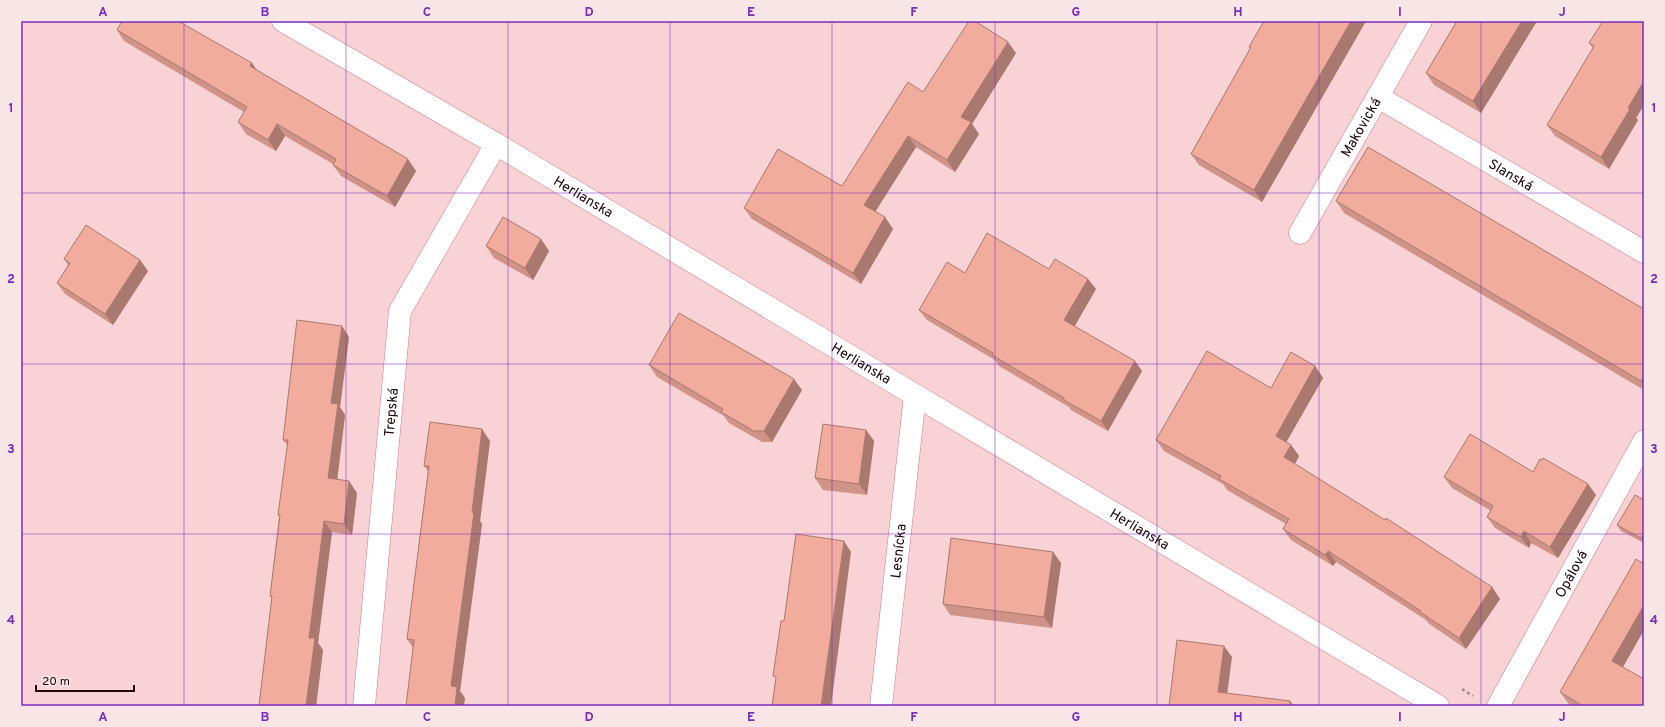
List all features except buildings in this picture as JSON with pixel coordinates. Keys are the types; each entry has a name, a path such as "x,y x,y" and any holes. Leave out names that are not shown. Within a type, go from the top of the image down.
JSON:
{"street":[{"name":"Herlianska","path":"283,21 496,144 1438,706"},
{"name":"Makovická","path":"1300,233 1421,21"},
{"name":"Slanská","path":"1378,96 1644,252"},
{"name":"Trepská","path":"364,706 400,311 496,144"},
{"name":"Lesnícka","path":"881,706 915,395"},
{"name":"Opálová","path":"1498,706 1644,441"}]}
